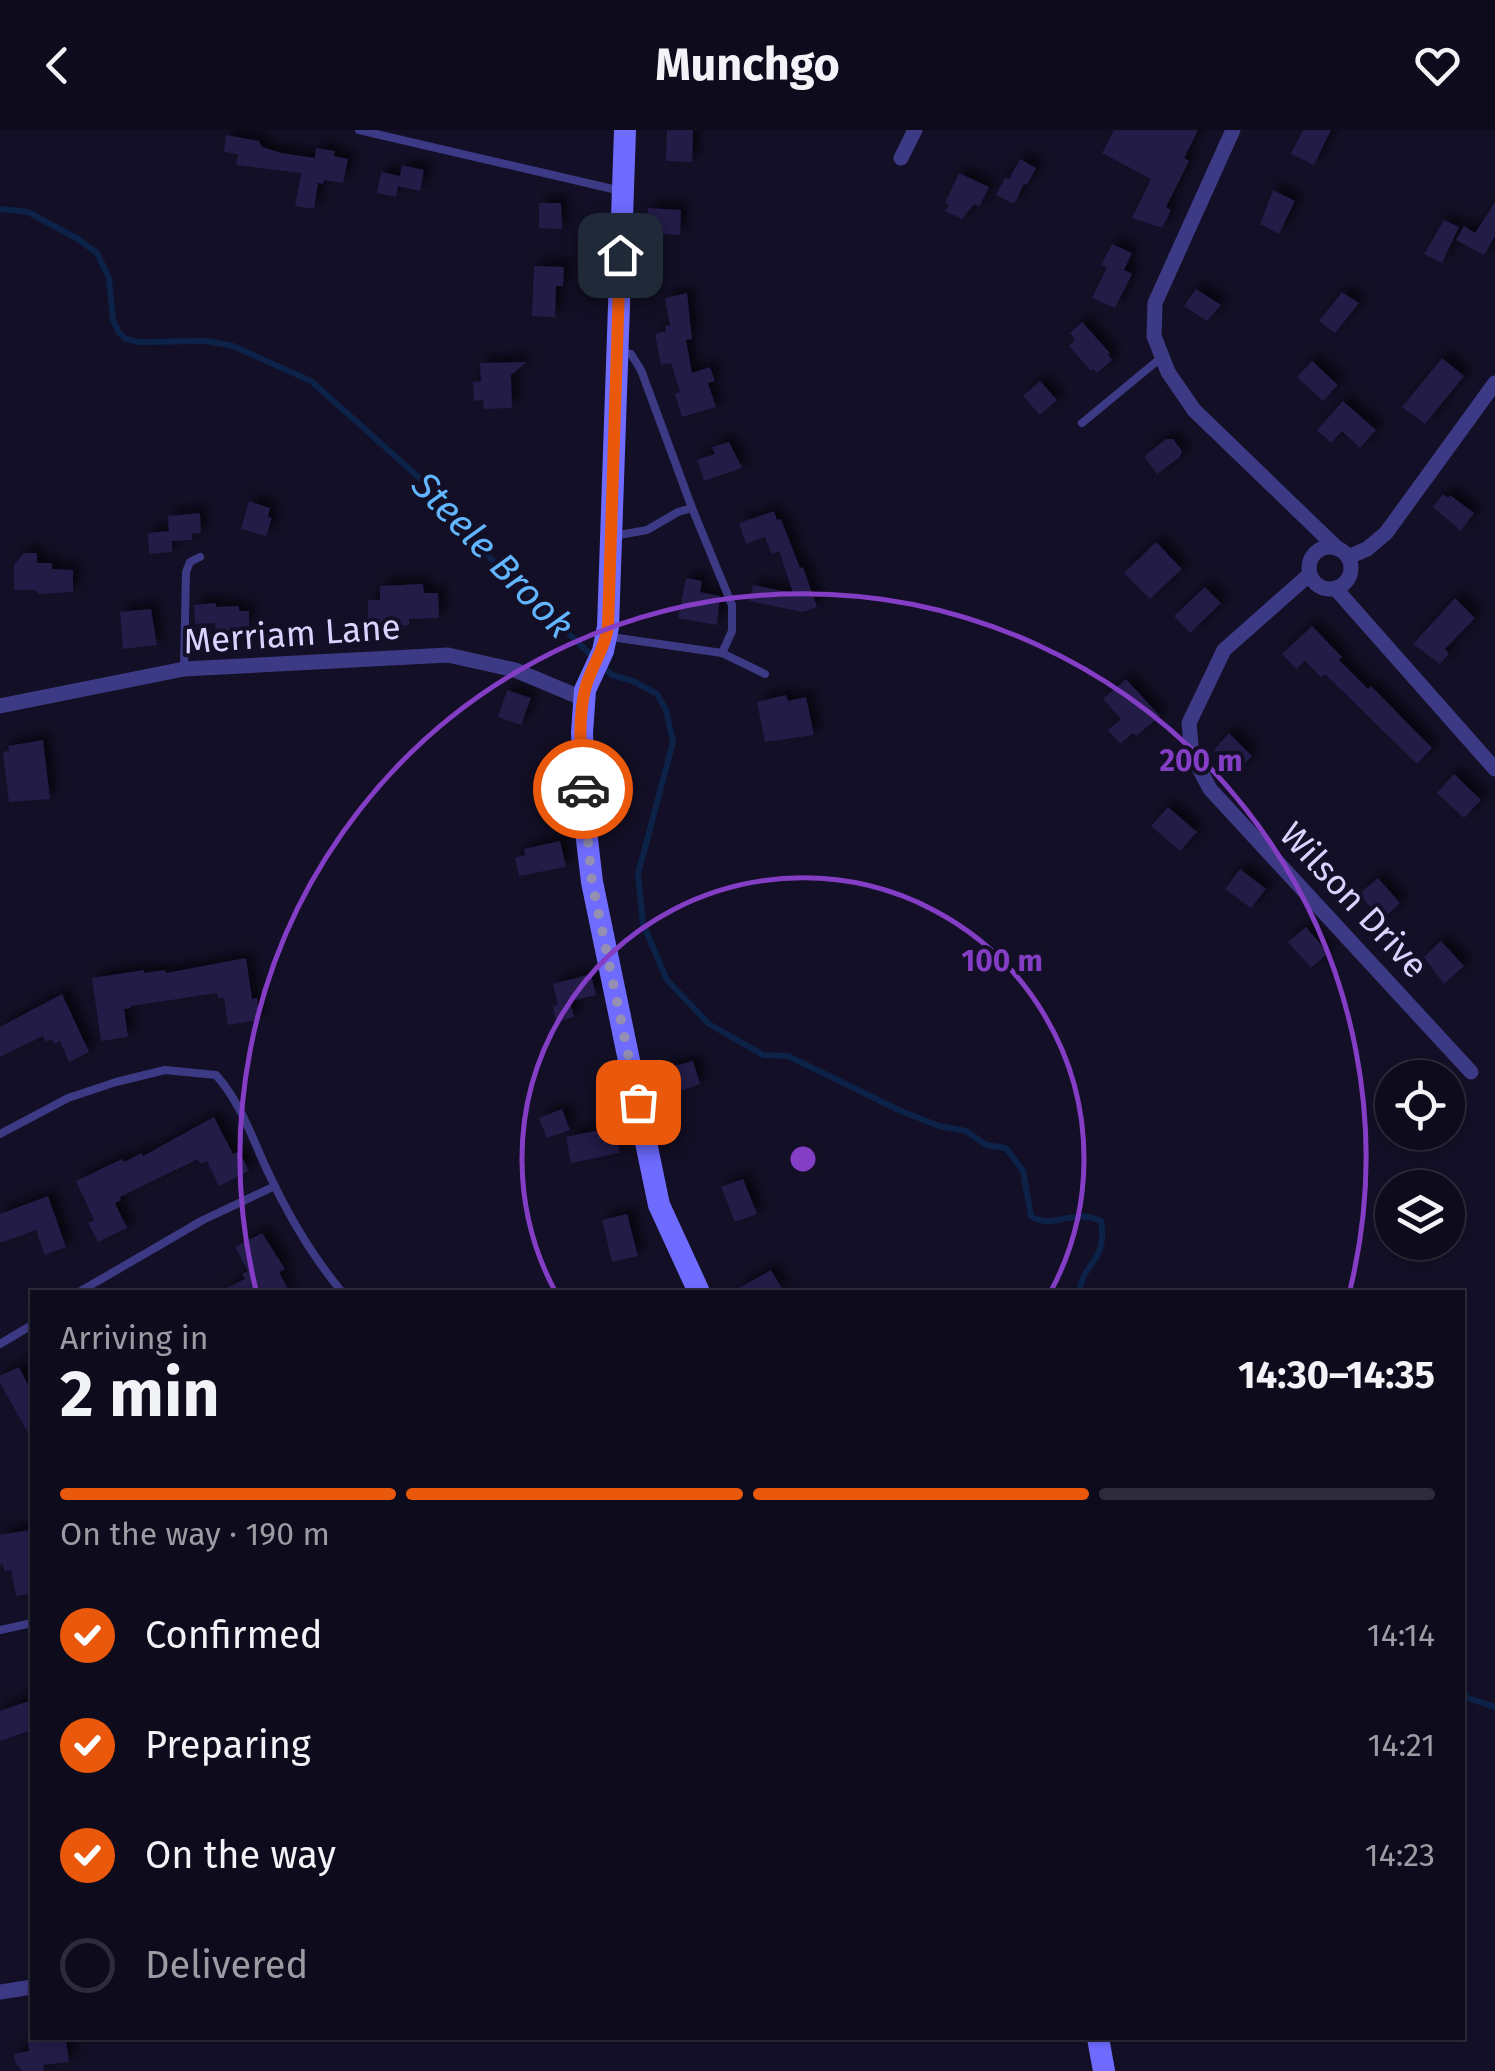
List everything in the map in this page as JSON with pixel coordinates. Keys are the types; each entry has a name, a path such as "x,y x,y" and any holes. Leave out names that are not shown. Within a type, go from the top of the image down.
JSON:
{"street":[{"path":"626,130 604,645 586,689 582,758 586,830 601,930 659,1205 699,1290"},
{"path":"901,158 915,130"},
{"path":"1233,130 1155,303 1154,336 1168,372 1194,410 1343,553 1350,576 1336,588"},
{"path":"1495,383 1386,532 1367,550 1343,553 1323,549 1316,553 1310,567 1310,574 1320,586 1336,588 1495,770"},
{"name":"Wilson Drive","path":"1310,574 1224,650 1189,723 1192,755 1210,790 1471,1072"},
{"name":"Merriam Lane","path":"0,706 184,669 448,655 586,689"},
{"path":"0,1992 30,1987"},
{"path":"1098,2040 1104,2071"}],"lane":[{"path":"360,130 622,191"},
{"path":"616,351 632,354 641,370 732,606 732,630 722,653"},
{"path":"1082,423 1162,357"},
{"path":"609,537 646,530 692,508"},
{"path":"184,669 186,572 190,562 200,557"},
{"path":"604,645 722,653 766,674"},
{"path":"0,1134 68,1098 116,1082 165,1070 216,1075 234,1094 275,1186 318,1263 340,1290"},
{"path":"82,1290 202,1220 275,1186"},
{"path":"0,1344 30,1326"},
{"path":"0,1630 30,1624"}],"building":[{"path":"667,130 693,130 692,162 666,161"},
{"path":"1114,130 1198,130 1184,158 1189,161 1166,207 1171,210 1162,228 1132,218 1151,179 1102,153"},
{"path":"1303,130 1331,130 1314,165 1291,154"},
{"path":"226,135 259,141 262,147 281,153 315,158 316,148 335,151 334,156 348,159 343,183 318,183 314,209 295,206 301,173 236,165 238,154 224,152"},
{"path":"1020,159 1036,168 1014,204 996,195"},
{"path":"402,165 424,170 420,191 398,186 396,197 377,193 381,172 400,176"},
{"path":"959,173 989,187 979,207 974,204 962,219 945,211"},
{"path":"1273,190 1295,201 1279,234 1260,224"},
{"path":"1495,202 1495,236 1484,255 1456,240 1464,226 1475,233"},
{"path":"539,203 561,203 562,229 539,228"},
{"path":"648,208 681,210 680,235 647,233"},
{"path":"1444,220 1459,227 1442,263 1424,254"},
{"path":"1112,244 1132,253 1124,270 1132,274 1115,308 1092,298 1107,267 1101,265"},
{"path":"534,266 564,267 563,286 556,286 555,317 532,316"},
{"path":"1196,289 1221,305 1207,321 1184,306"},
{"path":"1342,292 1359,303 1335,333 1319,321"},
{"path":"687,293 692,339 686,340 692,373 710,367 715,381 708,383 716,407 682,417 675,394 680,392 671,363 661,365 655,334 666,331 665,326 670,325 665,298"},
{"path":"1082,322 1110,353 1112,360 1097,373 1069,346 1075,340 1070,333"},
{"path":"1442,358 1464,376 1425,424 1402,407"},
{"path":"1312,361 1338,385 1323,401 1297,377"},
{"path":"527,362 511,375 512,408 484,409 483,400 474,401 473,382 481,381 480,363"},
{"path":"1040,381 1057,400 1040,415 1023,396"},
{"path":"1343,401 1376,430 1360,448 1342,431 1331,443 1317,430"},
{"path":"1166,439 1173,439 1182,451 1180,457 1157,474 1145,458"},
{"path":"729,442 742,468 704,481 697,460 715,454 712,447"},
{"path":"1443,494 1474,513 1461,531 1433,507"},
{"path":"249,501 270,508 268,517 272,518 266,536 241,529"},
{"path":"774,511 777,520 781,519 800,568 803,567 817,607 803,612 749,601 753,585 793,593 779,551 772,554 765,537 746,544 739,523"},
{"path":"200,513 201,533 192,534 192,540 172,541 172,552 149,554 148,533 169,531 168,516"},
{"path":"1156,542 1182,569 1150,599 1124,573"},
{"path":"24,553 37,553 37,563 52,563 52,569 73,570 73,592 39,594 34,590 14,590 14,565"},
{"path":"686,578 702,581 700,592 720,596 717,625 678,618"},
{"path":"423,584 424,593 438,593 439,618 409,619 409,625 377,627 376,622 368,622 368,600 380,600 380,586"},
{"path":"1205,587 1221,603 1190,633 1174,616"},
{"path":"1455,598 1475,618 1445,649 1449,654 1440,664 1413,644"},
{"path":"216,603 216,607 239,606 239,611 249,611 249,626 240,627 241,633 216,635 215,623 195,624 194,605"},
{"path":"151,609 157,645 123,649 120,612"},
{"path":"1312,626 1342,657 1339,660 1368,689 1371,686 1432,748 1417,764 1325,674 1321,677 1305,661 1296,669 1282,654"},
{"path":"1126,679 1160,716 1120,744 1108,730 1121,719 1103,699"},
{"path":"507,690 531,698 521,725 498,717"},
{"path":"786,695 788,701 806,697 814,735 765,742 757,702"},
{"path":"1229,733 1252,756 1236,772 1214,750"},
{"path":"43,740 50,799 9,802 3,752 9,751 8,746"},
{"path":"1454,774 1481,800 1464,818 1437,793"},
{"path":"1168,807 1197,832 1180,851 1151,826"},
{"path":"560,841 566,867 519,876 515,858 525,855 524,849"},
{"path":"1240,869 1266,889 1251,908 1225,889"},
{"path":"1378,878 1400,903 1382,920 1359,894"},
{"path":"1306,927 1328,953 1311,968 1288,942"},
{"path":"1441,941 1464,966 1444,984 1424,957"},
{"path":"246,958 252,999 257,998 260,1020 228,1025 224,998 218,998 217,993 131,1006 124,1009 128,1037 101,1041 92,978 144,970 166,973"},
{"path":"591,974 596,995 559,1004 570,1002 574,1017 556,1022 553,1006 558,1005 553,984"},
{"path":"62,994 89,1052 69,1062 60,1041 46,1042 43,1036 0,1057 0,1027"},
{"path":"693,1061 700,1084 672,1094 664,1069"},
{"path":"562,1109 570,1130 547,1138 539,1118"},
{"path":"214,1117 233,1154 239,1151 249,1171 219,1186 207,1161 200,1164 198,1159 120,1197 115,1203 127,1228 98,1242 88,1223 94,1220 76,1181 122,1159 124,1162 142,1153 143,1156"},
{"path":"615,1127 620,1153 571,1163 566,1137"},
{"path":"743,1179 757,1214 735,1222 721,1187"},
{"path":"48,1196 66,1247 45,1255 36,1230 0,1243 0,1214"},
{"path":"627,1214 638,1256 612,1262 602,1220"},
{"path":"262,1233 285,1269 279,1272 288,1290 223,1290 245,1279 242,1274 248,1271 235,1247"},
{"path":"771,1270 783,1290 736,1290"},
{"path":"19,1367 30,1389 30,1436 0,1383 0,1376"},
{"path":"29,1530 30,1593 16,1596 11,1570 4,1571 3,1564 0,1565 0,1535"},
{"path":"30,1701 30,1731 0,1741 0,1711"},
{"path":"66,2040 69,2062 43,2065 44,2071 22,2071 14,2054 29,2051 28,2041"}],"waterway":[{"name":"Steele Brook","path":"0,209 28,212 97,253 109,278 113,320 126,339 207,341 233,346 311,381 452,507 491,559 612,675 657,694 666,710 673,742 638,874 643,924 667,980 709,1024 763,1055 788,1056 901,1111 939,1126 966,1131 986,1145 1006,1148 1023,1171 1031,1216 1047,1221 1081,1216 1101,1221 1101,1245 1080,1290"},
{"name":"Steele Brook","path":"1465,1694 1495,1707"}],"way so far":[{"path":"583,789 592,882 638,1102"}],"route":[{"path":"583,789 585,690 603,652 608,627 620,255"}]}
